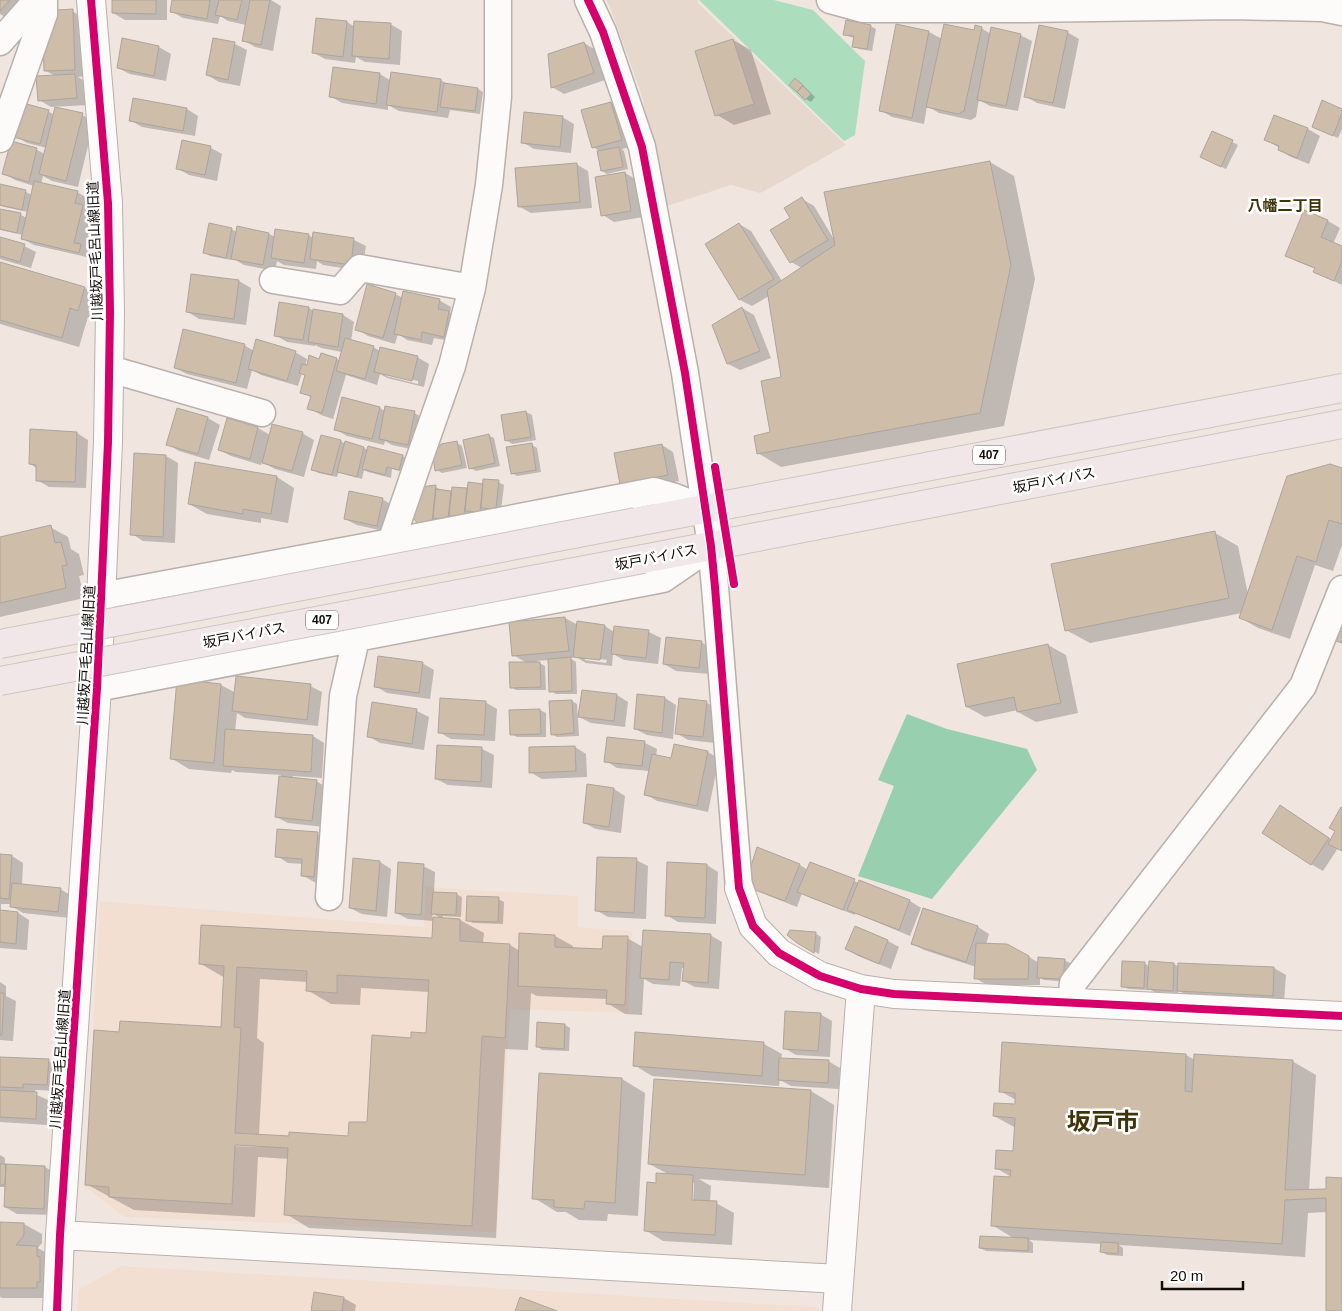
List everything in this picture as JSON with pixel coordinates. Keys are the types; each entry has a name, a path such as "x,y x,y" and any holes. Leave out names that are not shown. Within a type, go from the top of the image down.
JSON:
{"highway":[{"name":"407","path":"0,644 1342,388"},
{"name":"坂戸バイパス","path":"0,681 1342,424"}],"street":[{"path":"1,39 36,0"},
{"path":"0,139 44,14 44,0"},
{"name":"川越坂戸毛呂山線旧道","path":"56,1311 97,688 110,369 108,203 91,0"},
{"path":"391,542 452,366 472,288 489,185 497,107 498,0"},
{"path":"588,0 603,32 642,148 685,373 711,546 721,644 739,888 753,926 779,953 820,976 860,989 894,994 1342,1016"},
{"path":"830,0 863,9 974,5 1169,4 1313,8 1342,12"},
{"path":"273,280 340,291 360,268 472,288"},
{"path":"110,369 262,413"},
{"path":"102,596 654,491 706,509"},
{"path":"97,688 664,579 711,546"},
{"path":"1071,1002 1073,983 1303,686 1342,589"},
{"path":"329,897 343,696 356,639"},
{"path":"837,1311 860,989"},
{"path":"60,1235 838,1279"}],"shaded area":[{"path":"606,0 698,0 698,3 846,145 760,193 731,185 667,206 641,93"},
{"path":"426,887 578,896 578,927 632,931 628,1013 510,1009 497,1232 124,1217 84,1186 100,901 424,927"},
{"path":"121,1266 815,1307 821,1311 77,1311 78,1290"}],"green space":[{"path":"699,0 774,0 813,10 865,61 855,135 844,141"},
{"path":"907,714 947,729 1027,749 1037,770 932,899 858,876 894,786 878,780"}],"building":[{"path":"0,0 10,0 0,11"},
{"path":"112,0 156,0 156,14 112,13"},
{"path":"172,0 210,0 207,19 170,12"},
{"path":"219,0 242,0 237,20 215,15"},
{"path":"250,0 270,0 261,45 242,41"},
{"path":"73,9 75,70 44,71 43,43 57,10"},
{"path":"316,18 347,21 343,57 312,53"},
{"path":"846,20 871,25 867,49 852,47 854,36 843,35"},
{"path":"354,21 391,23 389,59 352,56"},
{"path":"896,24 929,31 912,118 879,111"},
{"path":"944,24 974,30 975,25 982,27 964,111 958,114 926,107"},
{"path":"1039,25 1068,31 1053,103 1024,97"},
{"path":"991,27 1021,34 1006,106 977,100"},
{"path":"122,38 159,46 154,76 117,68"},
{"path":"213,38 235,42 228,80 206,75"},
{"path":"733,39 754,104 715,116 695,51"},
{"path":"584,42 594,73 551,88 548,54"},
{"path":"333,67 380,73 376,104 329,97"},
{"path":"391,72 441,79 437,112 386,105"},
{"path":"75,74 77,98 38,101 36,76"},
{"path":"795,78 803,85 797,92 789,85"},
{"path":"444,83 478,88 475,111 440,107"},
{"path":"803,86 811,94 805,100 797,92"},
{"path":"133,98 187,108 183,131 129,121"},
{"path":"1322,100 1342,109 1333,136 1312,127"},
{"path":"611,102 622,140 592,148 581,110"},
{"path":"23,103 49,110 40,144 13,137"},
{"path":"55,107 83,113 66,181 39,174"},
{"path":"524,112 563,116 560,147 521,143"},
{"path":"1274,115 1308,128 1297,158 1278,150 1279,146 1264,140"},
{"path":"1212,131 1233,140 1221,167 1200,157"},
{"path":"182,140 211,146 205,175 176,169"},
{"path":"11,141 37,148 29,182 2,174"},
{"path":"619,147 623,167 601,171 597,151"},
{"path":"990,161 1011,265 980,413 757,454 754,436 770,432 761,381 781,377 767,290 835,245 824,192"},
{"path":"577,163 580,202 518,207 515,168"},
{"path":"625,172 631,211 601,216 595,177"},
{"path":"34,181 78,191 75,203 83,205 74,243 81,244 79,253 21,239"},
{"path":"0,184 26,190 22,210 0,205"},
{"path":"802,197 828,240 790,263 770,230 790,218 784,208"},
{"path":"0,209 21,213 17,233 0,229"},
{"path":"1304,210 1328,220 1321,237 1342,246 1342,261 1334,281 1313,272 1315,268 1285,256"},
{"path":"209,223 232,228 226,258 203,253"},
{"path":"739,223 774,279 739,300 705,244"},
{"path":"237,226 269,233 263,265 231,259"},
{"path":"275,229 309,234 304,263 271,258"},
{"path":"313,232 354,238 351,265 310,259"},
{"path":"0,237 25,244 20,262 0,256"},
{"path":"0,262 85,287 78,311 70,308 62,338 0,320"},
{"path":"191,274 239,280 234,319 186,312"},
{"path":"367,284 396,293 383,338 355,330"},
{"path":"403,291 440,299 438,309 449,311 444,337 422,332 421,340 394,334"},
{"path":"279,302 309,307 303,340 274,336"},
{"path":"742,307 760,351 727,364 712,325"},
{"path":"313,309 343,314 338,347 308,342"},
{"path":"183,329 245,344 236,383 174,368"},
{"path":"345,338 374,346 365,379 336,371"},
{"path":"256,339 296,351 287,381 248,369"},
{"path":"380,347 418,356 412,381 374,372"},
{"path":"321,353 337,358 322,413 307,409 311,396 300,393 305,375 299,373 302,364 307,365 309,355 319,359"},
{"path":"342,397 380,407 372,439 334,430"},
{"path":"385,406 415,411 408,445 379,439"},
{"path":"177,408 208,417 198,454 166,445"},
{"path":"526,411 531,437 505,441 501,415"},
{"path":"227,418 258,427 250,459 218,450"},
{"path":"272,424 303,432 292,471 262,463"},
{"path":"30,429 77,432 75,482 36,481 36,465 29,464"},
{"path":"489,434 495,463 469,469 463,440"},
{"path":"321,435 341,440 332,475 311,470"},
{"path":"345,441 364,447 357,477 337,472"},
{"path":"457,441 462,465 435,471 433,456 441,444"},
{"path":"532,443 536,470 511,474 506,447"},
{"path":"662,444 668,475 620,484 614,453"},
{"path":"368,446 403,455 399,470 387,467 385,475 362,469"},
{"path":"134,453 166,455 163,537 130,535"},
{"path":"195,462 277,476 271,514 243,509 243,514 188,504"},
{"path":"1330,464 1342,468 1342,524 1329,520 1316,562 1297,556 1272,630 1239,618 1287,476"},
{"path":"483,479 499,480 496,509 481,508"},
{"path":"468,482 483,484 480,512 465,511"},
{"path":"436,485 432,523 417,523 412,516 420,487"},
{"path":"452,487 467,488 464,517 449,516"},
{"path":"436,489 451,491 448,519 433,518"},
{"path":"349,491 383,498 377,526 344,519"},
{"path":"51,525 55,543 61,542 67,565 62,566 66,588 0,603 0,537"},
{"path":"1215,531 1229,598 1065,631 1051,564"},
{"path":"565,617 569,651 512,656 509,622"},
{"path":"577,621 605,625 600,660 573,657"},
{"path":"614,626 649,630 646,658 611,654"},
{"path":"1342,626 1342,643 1336,641"},
{"path":"666,637 702,641 699,668 663,664"},
{"path":"1048,644 1061,703 1017,712 1014,697 966,707 957,664"},
{"path":"378,656 423,662 419,693 374,687"},
{"path":"571,657 572,691 549,692 548,659"},
{"path":"509,662 540,662 541,687 510,688"},
{"path":"236,676 311,684 307,720 232,711"},
{"path":"177,679 221,684 214,763 170,759"},
{"path":"582,690 617,694 614,721 578,717"},
{"path":"637,694 665,697 662,733 634,729"},
{"path":"440,698 486,701 484,735 438,733"},
{"path":"679,698 707,701 703,737 675,734"},
{"path":"572,700 574,733 551,735 549,701"},
{"path":"372,702 417,709 412,744 367,737"},
{"path":"540,709 541,734 510,735 509,710"},
{"path":"225,729 313,735 311,772 223,766"},
{"path":"607,737 645,741 642,766 604,762"},
{"path":"674,744 708,751 697,806 644,795 652,754 671,758"},
{"path":"437,745 482,747 481,782 435,779"},
{"path":"575,746 576,771 529,773 529,747"},
{"path":"279,776 317,780 312,821 275,817"},
{"path":"587,784 614,788 609,827 583,823"},
{"path":"1280,805 1329,838 1311,865 1262,833"},
{"path":"1341,807 1342,851 1328,844 1335,831 1329,828"},
{"path":"277,829 318,832 314,877 301,876 302,859 275,857"},
{"path":"757,847 800,864 785,901 755,890 750,869"},
{"path":"0,854 12,855 9,899 0,898"},
{"path":"597,857 637,858 634,913 595,911"},
{"path":"353,858 380,861 376,911 349,908"},
{"path":"398,862 424,864 421,915 395,913"},
{"path":"667,862 707,864 705,918 665,916"},
{"path":"810,862 855,879 843,910 797,892"},
{"path":"859,880 910,900 899,930 847,910"},
{"path":"12,883 61,888 58,912 10,907"},
{"path":"433,892 457,893 456,915 431,914"},
{"path":"467,896 499,897 498,922 466,921"},
{"path":"923,908 978,926 966,962 911,944"},
{"path":"0,910 18,912 16,944 0,942"},
{"path":"433,917 460,919 460,941 510,944 505,1038 482,1036 472,1226 284,1215 288,1148 235,1145 232,1204 109,1197 109,1187 85,1185 94,1030 119,1032 120,1021 221,1027 224,966 199,964 201,925 432,938","holes":["237,967 307,971 306,991 337,993 337,975 429,980 426,1033 411,1032 411,1038 372,1035 367,1122 349,1122 348,1136 289,1132 289,1136 235,1133 241,1028 234,1027"]},
{"path":"855,926 888,940 879,964 845,949"},
{"path":"643,930 711,934 708,983 682,981 684,963 670,962 669,980 640,978"},
{"path":"790,930 816,932 814,953 787,935"},
{"path":"519,933 555,935 555,947 602,949 603,936 628,936 625,1005 606,1004 607,990 518,986"},
{"path":"976,943 1007,944 1029,956 1028,979 974,979"},
{"path":"1038,957 1065,959 1063,979 1037,978"},
{"path":"1122,961 1145,962 1144,988 1121,987"},
{"path":"1149,961 1174,963 1173,991 1147,989"},
{"path":"1178,963 1274,967 1273,996 1177,991"},
{"path":"0,993 4,993 2,1035 0,1035"},
{"path":"785,1011 821,1013 818,1051 783,1049"},
{"path":"537,1022 565,1024 564,1049 536,1047"},
{"path":"635,1032 764,1042 762,1076 633,1066"},
{"path":"1002,1042 1186,1054 1185,1091 1192,1092 1194,1054 1293,1060 1285,1190 1326,1189 1326,1177 1342,1178 1342,1311 1326,1311 1326,1198 1285,1200 1282,1244 991,1226 994,1176 1010,1177 1011,1170 995,1169 996,1150 1013,1151 1015,1118 993,1116 994,1103 1015,1104 1015,1093 999,1092"},
{"path":"0,1057 49,1059 47,1085 23,1084 23,1088 0,1087"},
{"path":"779,1058 829,1060 828,1083 778,1080"},
{"path":"539,1073 622,1078 615,1203 585,1201 584,1209 554,1207 554,1200 532,1199"},
{"path":"654,1079 811,1090 805,1175 648,1164"},
{"path":"0,1090 37,1092 36,1119 0,1117"},
{"path":"0,1164 6,1164 5,1185 0,1185"},
{"path":"6,1164 45,1166 44,1209 4,1207"},
{"path":"656,1173 693,1175 692,1200 717,1201 715,1235 644,1231 647,1182 656,1183"},
{"path":"0,1222 24,1223 23,1237 16,1245 37,1246 37,1256 40,1257 40,1282 37,1282 37,1288 0,1288"},
{"path":"980,1236 1028,1238 1028,1251 979,1248"},
{"path":"1101,1242 1118,1243 1118,1254 1100,1252"},
{"path":"314,1292 344,1297 342,1311 311,1311"},
{"path":"520,1297 557,1311 515,1311"}],"cycle path":[{"path":"57,1311 60,1235 97,688 108,442 110,312 108,203 91,0"},
{"path":"588,0 603,32 642,147 685,373 711,546 739,888 753,926 779,953 820,976 861,989 894,994 1342,1016"},
{"path":"715,467 734,584"}],"district":[{"name":"八幡二丁目","path":"1285,206"},
{"name":"坂戸市","path":"1103,1122"}]}
